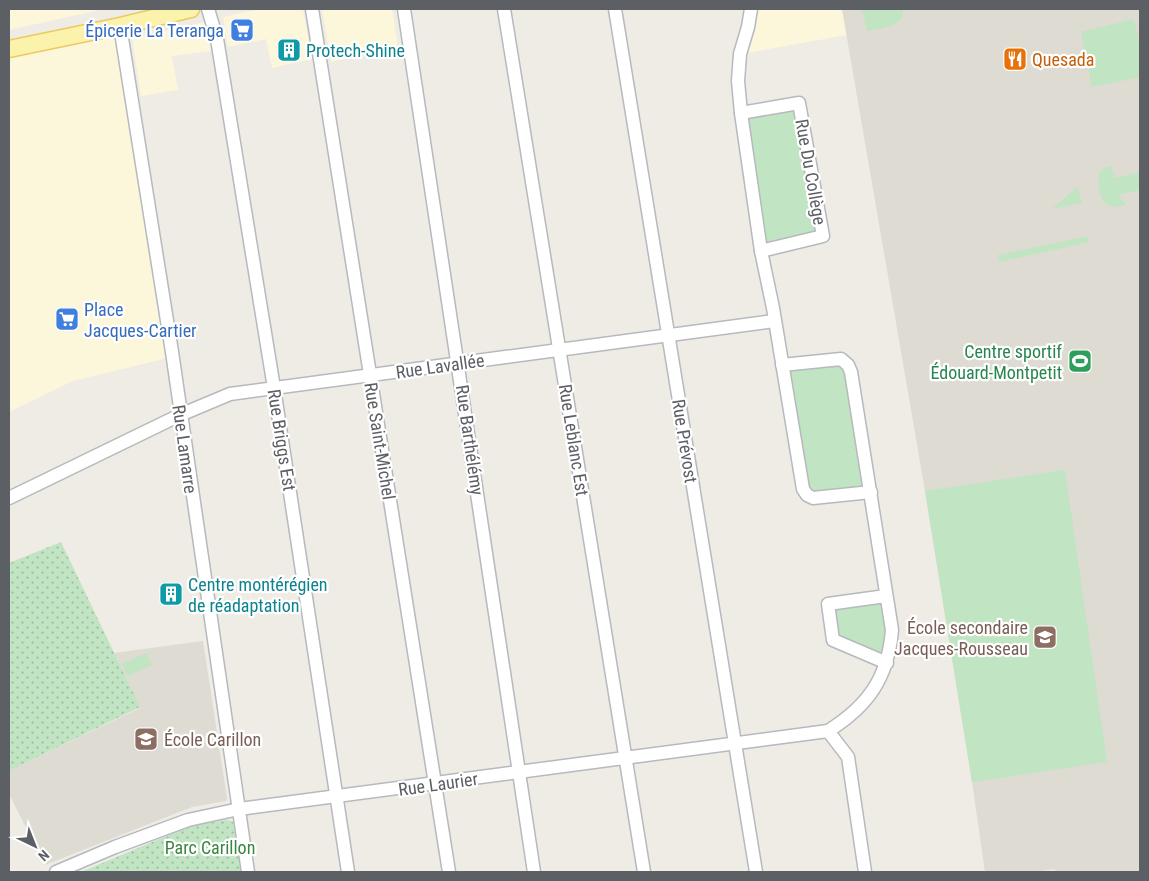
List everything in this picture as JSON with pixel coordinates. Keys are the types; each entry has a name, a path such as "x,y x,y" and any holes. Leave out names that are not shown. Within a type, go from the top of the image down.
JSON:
{"main road":[{"path":"9,49 191,9"}],"street":[{"name":"Rue Briggs Est","path":"208,9 217,40 274,388 348,872"},
{"name":"Rue Saint-Michel","path":"312,9 449,872"},
{"name":"Rue Barthélémy","path":"404,9 534,872"},
{"name":"Rue Leblanc Est","path":"504,9 644,872"},
{"name":"Rue Prévost","path":"614,9 756,872"},
{"path":"751,9 740,54 738,81 741,113 761,251 773,308 803,489 807,495 813,498 871,492"},
{"name":"Rue Lamarre","path":"120,26 172,354 248,872"},
{"name":"Rue Du Collège","path":"741,113 799,103 823,236 761,251"},
{"name":"Rue Lavallée","path":"9,498 180,415 230,394 774,321"},
{"path":"782,365 841,359 848,365 851,372 871,492 892,630 890,650 887,663 873,690 850,717 828,731 848,757 865,872"},
{"path":"886,596 828,604 833,640 887,663"},
{"name":"Rue Laurier","path":"56,872 115,847 188,820 239,809 828,731"}],"shaded area":[{"path":"9,9 104,9 9,30"},
{"path":"260,9 303,9 312,59 272,68 266,39 228,47 223,17"},
{"path":"322,9 392,9 398,46 331,62"},
{"path":"757,9 842,9 847,35 747,53 757,24"},
{"path":"842,9 1140,9 1140,872 1056,872 1055,869 1034,872 985,872 925,491"},
{"path":"205,22 211,51 172,56 178,90 141,96 132,38"},
{"name":"Place Jacques-Cartier","path":"120,26 172,355 160,360 73,381 9,412 9,49"},
{"name":"École Carillon","path":"203,641 226,801 192,807 45,865 9,794 9,771 140,708 114,653"}],"green space":[{"path":"862,9 903,9 900,20 896,23 891,26 867,31"},
{"path":"1134,19 1140,47 1140,77 1092,87 1081,32"},
{"path":"799,103 823,236 761,251 741,113"},
{"path":"1111,166 1115,178 1140,172 1140,190 1118,195 1126,205 1110,206 1106,204 1101,196 1099,175 1103,169"},
{"path":"1077,187 1082,203 1052,209"},
{"path":"1088,236 1089,242 999,262 998,255"},
{"path":"782,365 848,365 871,492 807,495"},
{"path":"1065,470 1107,762 972,782 925,491"},
{"path":"61,542 140,707 9,771 9,563"},
{"path":"886,596 887,663 833,640 828,604"},
{"path":"146,653 152,665 128,676 122,664"},
{"name":"Parc Carillon","path":"228,820 233,822 241,872 81,872 188,827"}],"place":[{"name":"Épicerie La Teranga","path":"242,30"},
{"name":"Protech-Shine","path":"289,50"},
{"name":"Quesada","path":"1015,59"},
{"name":"Place Jacques-Cartier","path":"67,319"},
{"name":"Centre sportif Édouard-Montpetit","path":"1080,361"},
{"name":"Centre montérégien de réadaptation","path":"171,594"},
{"name":"École secondaire Jacques-Rousseau","path":"1045,637"},
{"name":"École Carillon","path":"146,739"}]}
